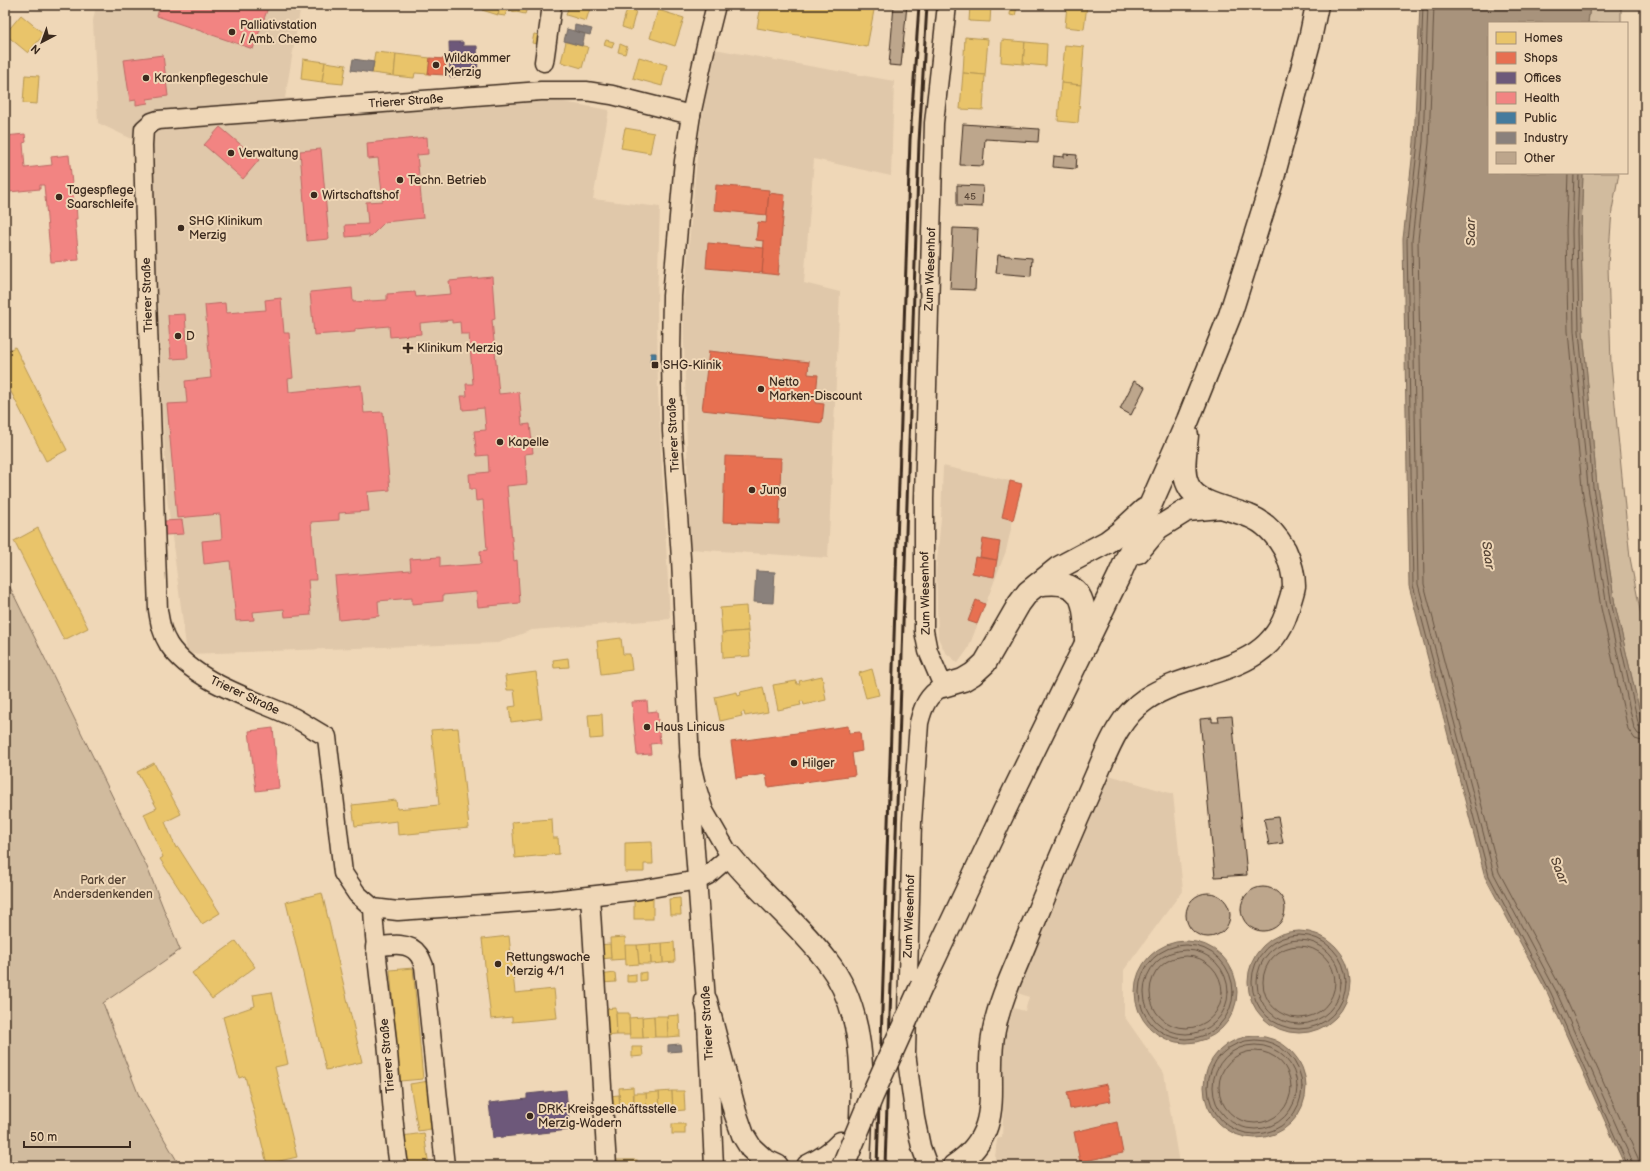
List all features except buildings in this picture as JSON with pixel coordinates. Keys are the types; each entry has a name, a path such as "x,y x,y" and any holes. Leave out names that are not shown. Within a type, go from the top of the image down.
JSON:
{"main road":[{"path":"843,1166 872,1096 922,985 1119,576 1188,420 1230,315 1270,185 1310,39 1317,5"},
{"path":"954,1166 971,1152 981,1138 988,1122 991,1108 990,1055 1001,1004 1059,860 1113,737 1126,718 1144,700 1161,691 1225,668 1259,652 1275,638 1286,618 1294,586 1291,562 1277,536 1252,516 1220,507 1199,498 1192,492 1187,484 1185,472 1188,420"},
{"path":"943,686 963,680 985,663 1019,604 1028,592 1058,568 1119,534 1152,502"},
{"path":"1119,576 1158,528 1187,510 1220,507"},
{"path":"1037,585 1049,583 1064,584 1071,587 1079,594 1084,604 1086,642"},
{"path":"730,856 827,961 840,980 849,1000 854,1015 861,1057 862,1079 859,1166"},
{"path":"706,1001 743,1135 751,1148 764,1160 777,1166"},
{"path":"808,1166 820,1161 841,1143 872,1096"}],"street":[{"path":"544,62 552,5"},
{"name":"Trierer Straße","path":"714,1166 706,1001 700,937 698,880 689,756 681,558 672,431 670,352 676,234 684,161 691,115 716,5"},
{"name":"Zum Wiesenhof","path":"928,1166 921,1147 915,1118 906,1053 912,822 919,723 923,707 930,696 943,686 928,651 924,632 924,499 934,123 947,5"},
{"name":"Trierer Straße","path":"399,1166 395,1140 386,1033 375,947 373,908 358,894 343,873 328,737 293,718 227,689 201,674 181,659 169,645 161,630 158,610 147,298 143,145 144,129 152,122 183,118 566,90 612,95 691,115"},
{"name":"Trierer Straße","path":"689,756 704,811 730,856"},
{"path":"373,908 398,911 546,901 640,890 698,880 708,875 730,856"},
{"path":"590,896 607,1166"},
{"path":"375,947 395,945 411,948 419,954 424,966 445,1166"}],"shaded area":[{"name":"Klinikum Merzig","path":"96,5 301,5 285,98 547,99 609,110 593,199 660,207 657,303 658,393 670,619 532,630 498,643 187,654 167,498 151,148 98,123 93,21"},
{"path":"714,49 894,81 891,176 814,159 804,283 840,292 828,558 690,549 683,309 699,135"},
{"path":"943,466 1010,481 1013,520 1006,551 968,649 958,663 945,652 938,638 936,571 941,518"},
{"path":"1109,775 1173,794 1183,890 1124,970 1124,1016 1164,1073 1179,1164 1170,1166 994,1166 997,1139 1002,1137 1004,1088 1003,1061 1005,1038 1013,1008 1025,1011 1029,997 1018,993"}],"green space":[{"path":"1590,5 1621,5 1621,22 1588,22"},
{"path":"1583,174 1619,174 1612,210 1608,266 1611,365 1630,558 1645,636 1645,734 1615,605 1597,486 1583,331 1581,231"},
{"name":"Park der Andersdenkenden","path":"5,577 147,867 180,950 103,1003 139,1096 180,1166 5,1166"}],"water":[{"name":"Saar","path":"1420,5 1590,5 1588,22 1488,22 1488,174 1583,174 1581,231 1583,331 1597,486 1615,605 1645,734 1645,1166 1625,1166 1548,994 1485,877 1409,586 1403,239 1414,142"},
{"path":"1299,931 1319,935 1327,939 1335,946 1342,954 1346,962 1350,982 1346,1002 1342,1010 1335,1018 1327,1025 1319,1029 1299,1033 1279,1029 1271,1025 1263,1018 1256,1010 1252,1002 1248,982 1252,962 1256,954 1263,946 1271,939 1279,935"},
{"path":"1186,941 1206,945 1214,949 1222,956 1229,964 1233,972 1237,992 1233,1012 1229,1020 1222,1028 1214,1035 1206,1039 1186,1043 1166,1039 1158,1035 1150,1028 1143,1020 1139,1012 1135,992 1139,972 1143,964 1150,956 1158,949 1166,945"},
{"path":"1255,1036 1275,1040 1283,1044 1291,1051 1298,1059 1302,1067 1306,1087 1302,1107 1298,1115 1291,1123 1283,1130 1275,1134 1255,1138 1235,1134 1227,1130 1219,1123 1212,1115 1208,1107 1204,1087 1208,1067 1212,1059 1219,1051 1227,1044 1235,1040"}],"railway":[{"path":"877,1166 910,140 919,5"},
{"path":"885,1166 919,142 927,5"}],"place":[{"name":"Palliativstation / Amb. Chemo","path":"232,32"},
{"name":"Wildkammer Merzig","path":"436,65"},
{"name":"Krankenpflegeschule","path":"146,78"},
{"name":"Verwaltung","path":"231,153"},
{"name":"Techn. Betrieb","path":"400,180"},
{"name":"Wirtschaftshof","path":"314,195"},
{"name":"Tagespflege Saarschleife","path":"59,197"},
{"name":"SHG Klinikum Merzig","path":"181,228"},
{"name":"D","path":"178,336"},
{"name":"Klinikum Merzig","path":"408,348"},
{"name":"SHG-Klinik","path":"655,365"},
{"name":"Netto Marken-Discount","path":"761,389"},
{"name":"Kapelle","path":"500,442"},
{"name":"Jung","path":"752,490"},
{"name":"Haus Linicus","path":"647,727"},
{"name":"Hilger","path":"794,763"},
{"name":"Rettungswache Merzig 4/1","path":"498,964"},
{"name":"DRK-Kreisgeschäftsstelle Merzig-Wadern","path":"530,1116"}]}
